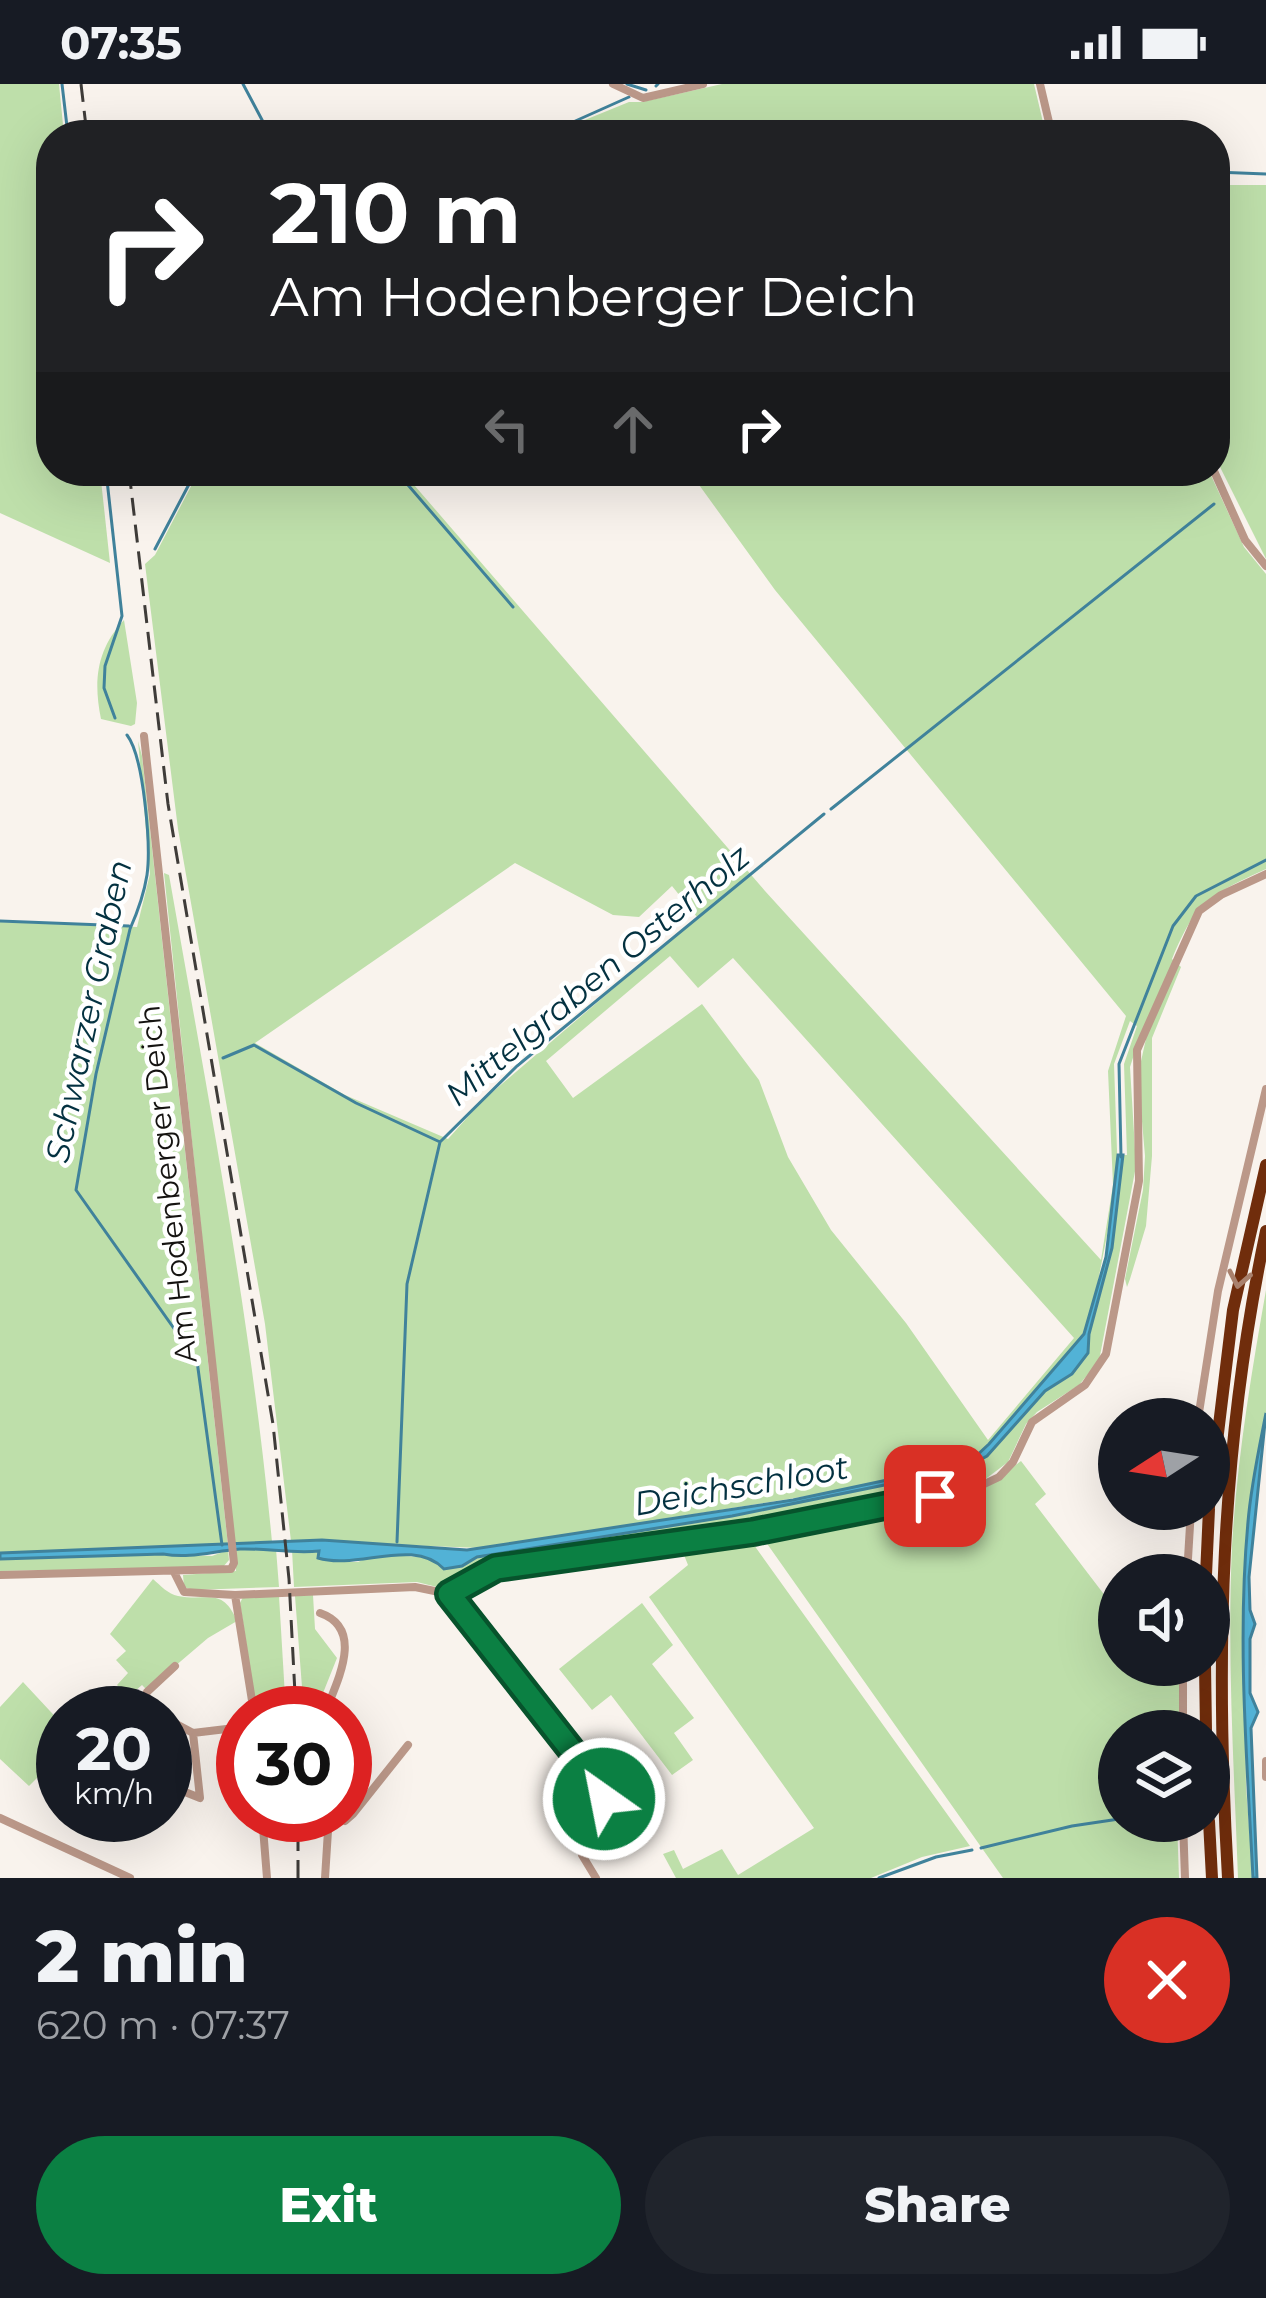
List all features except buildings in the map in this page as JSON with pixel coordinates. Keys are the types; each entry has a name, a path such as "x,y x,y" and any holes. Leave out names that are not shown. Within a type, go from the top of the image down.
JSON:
{"highway":[{"path":"1222,1398 1233,1310 1266,1165"},
{"path":"1228,1878 1220,1696 1222,1556 1240,1366 1266,1232"},
{"path":"1210,1842 1212,1878"}],"street":[{"path":"613,84 646,98 703,84"},
{"path":"1040,84 1048,120"},
{"path":"1221,486 1245,540 1266,566"},
{"name":"Am Hodenberger Deich","path":"0,1575 173,1572 231,1569 234,1563 144,736"},
{"path":"596,1878 582,1855 604,1799 602,1789 449,1594 496,1568 753,1532 978,1487 999,1477 1042,1412 1085,1385 1106,1354 1139,1181 1137,1049 1198,911 1266,874"},
{"path":"1201,1398 1218,1291 1266,1089"},
{"name":"Am Hodenberger Deich","path":"173,1572 184,1592 235,1595 387,1587 449,1594"},
{"path":"235,1595 250,1686"},
{"path":"320,1613 338,1625 345,1647 335,1686"},
{"path":"153,1686 175,1666"},
{"path":"192,1795 200,1798 193,1733 216,1730"},
{"path":"372,1790 408,1744"},
{"path":"1266,1761 1266,1777"},
{"path":"0,1818 130,1878"},
{"path":"264,1842 267,1878"},
{"path":"325,1878 330,1842"},
{"path":"1184,1842 1185,1878"}],"green space":[{"path":"0,84 59,84 63,120 36,120 36,486 102,486 110,563 0,513"},
{"path":"722,84 1034,84 1042,120 585,120 629,102"},
{"path":"1230,185 1266,185 1266,559 1230,486"},
{"path":"191,486 415,486 765,891 1101,1260 1113,1185 1108,1071 1126,1016 775,590 700,486 1216,486 1244,547 1266,574 1266,869 1207,902 1189,924 1172,959 1181,967 1152,1038 1152,1156 1146,1226 1130,1279 1127,1287 1145,1156 1138,1075 1147,1034 1142,1030 1130,1067 1136,1166 1099,1361 1079,1385 1026,1424 1008,1462 979,1484 758,1527 497,1564 445,1589 417,1582 294,1587 292,1550 320,1551 342,1562 358,1562 376,1554 434,1558 444,1569 477,1557 732,1516 963,1469 987,1456 1045,1391 1072,1374 1088,1353 1112,1248 1123,1155 1127,1155 1124,1064 1137,1026 1130,1021 1114,1064 1118,1179 1091,1317 1056,1374 975,1457 851,1489 482,1548 291,1541 265,1324 178,829 145,564 155,555","holes":["515,863 613,915 639,917 672,886 697,917 482,1101 448,1139 345,1095 255,1043","670,956 698,988 733,958 1074,1338 988,1440 906,1323 831,1230 788,1157 759,1080 702,1004 573,1098 546,1061"]},
{"path":"124,620 137,703 131,726 101,719 97,691 103,654"},
{"path":"138,741 228,1545 0,1553 0,922 137,927 150,874"},
{"path":"164,873 169,875 227,1208 253,1374 272,1542 234,1544"},
{"path":"1266,1290 1266,1413 1248,1519 1244,1596 1246,1787 1253,1878 1238,1878 1232,1546 1241,1450"},
{"path":"1021,1461 1046,1494 1035,1504 1098,1586 1098,1686 1179,1686 1179,1710 1098,1710 1098,1842 1178,1842 1179,1878 1003,1878 763,1538 763,1533 982,1490"},
{"path":"750,1536 970,1846 922,1857 871,1878 676,1878 663,1854 674,1850 683,1869 722,1849 738,1875 814,1828 649,1597 688,1565 680,1545"},
{"path":"235,1549 276,1549 279,1587 184,1587 183,1575 236,1571"},
{"path":"228,1550 229,1560 223,1567 0,1571 0,1559 212,1556"},
{"path":"153,1579 174,1595 220,1599 237,1621 208,1638 152,1686 117,1685 128,1673 116,1660 126,1651 110,1634"},
{"path":"313,1595 315,1629 337,1658 326,1686 302,1686 295,1596"},
{"path":"279,1596 284,1686 253,1686 240,1603 243,1597"},
{"path":"642,1603 673,1645 652,1664 694,1718 674,1733 693,1760 672,1775 611,1695 592,1710 559,1669"},
{"path":"23,1682 36,1696 36,1779 29,1786 0,1759 0,1707"}],"water":[{"path":"1118,1155 1123,1155 1112,1248 1088,1353 1072,1374 1045,1391 987,1456 963,1469 732,1516 477,1557 444,1569 417,1555 334,1561 318,1558 319,1551 250,1549 183,1556 0,1559 0,1553 322,1540 467,1550 793,1500 958,1465 989,1444 1084,1334 1106,1257"},
{"path":"1266,1413 1249,1577 1255,1624 1250,1639 1250,1693 1258,1712 1251,1728 1257,1878 1253,1878 1243,1611 1249,1508"}],"waterway":[{"path":"62,84 66,120"},
{"path":"243,84 262,120"},
{"path":"627,84 646,90"},
{"name":"Schwarzer Graben","path":"578,120 629,97"},
{"path":"1230,173 1266,174"},
{"name":"Schwarzer Graben","path":"108,486 122,616 105,666 104,688 115,718"},
{"name":"Schwarzer Graben","path":"155,549 188,486"},
{"path":"409,486 513,607"},
{"name":"Mittelgraben Osterholz","path":"831,809 1214,504"},
{"name":"Schwarzer Graben","path":"127,735 138,762 145,802 147,875 96,1074 76,1190 197,1361 222,1545"},
{"name":"Mittelgraben Osterholz","path":"397,1542 407,1284 440,1142 517,1066 824,814"},
{"name":"Deichschloot","path":"1121,1157 1119,1064 1173,926 1196,896 1266,860"},
{"path":"0,921 129,926"},
{"path":"223,1058 254,1045 356,1103 440,1142"},
{"path":"981,1848 1098,1822"},
{"path":"879,1878 936,1857 972,1850"}],"railway":[{"path":"81,84 85,120"},
{"path":"131,486 168,804 273,1424 295,1686"},
{"path":"298,1842 298,1878"}],"route":[{"path":"604,1799 602,1789 449,1594 496,1568 753,1532 935,1496"}]}
